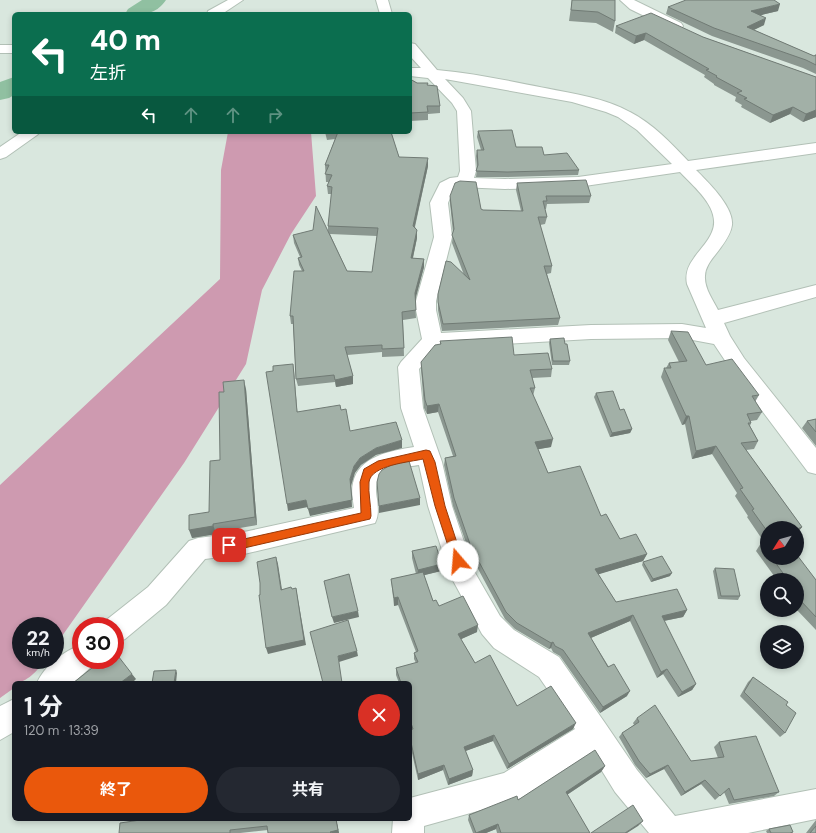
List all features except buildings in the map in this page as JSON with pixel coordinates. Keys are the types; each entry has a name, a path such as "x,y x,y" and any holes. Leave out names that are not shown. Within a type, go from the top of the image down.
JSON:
{"main road":[{"path":"216,12 236,0"},
{"path":"382,0 385,12"},
{"path":"626,0 684,30"},
{"path":"0,49 12,49"},
{"path":"412,49 458,101 464,111 468,171 465,182"},
{"path":"412,72 470,78 562,96 607,108 635,121 658,140 709,192 723,217 723,229 701,261 695,277 696,284 717,329 737,363 816,465"},
{"path":"0,154 29,134"},
{"path":"432,341 426,310 426,301 442,237 439,203 446,187 456,182 505,184 578,182 816,148"},
{"path":"816,291 717,329 591,332 432,341 408,367 412,408 426,454 430,462 440,506 462,575 491,625 504,639 549,667 626,780 669,833 816,804"},
{"path":"124,623 157,596 198,549 244,543 366,516 365,482 368,472 378,465 426,454"},
{"path":"53,681 72,666"},
{"path":"0,725 12,715"},
{"path":"412,813 510,787 595,733"},
{"path":"408,833 409,821"}],"shaded area":[{"path":"228,134 311,134 316,196 291,234 262,290 246,364 184,463 75,617 72,617 72,622 64,633 64,617 12,617 12,669 38,669 23,681 12,681 12,689 0,698 0,485 220,279 221,170"}],"waterway":[{"path":"139,12 156,0"},
{"path":"0,93 12,85"}],"route":[{"path":"229,545 366,516 365,482 368,472 378,465 426,454 430,462 440,506 458,561"}]}
